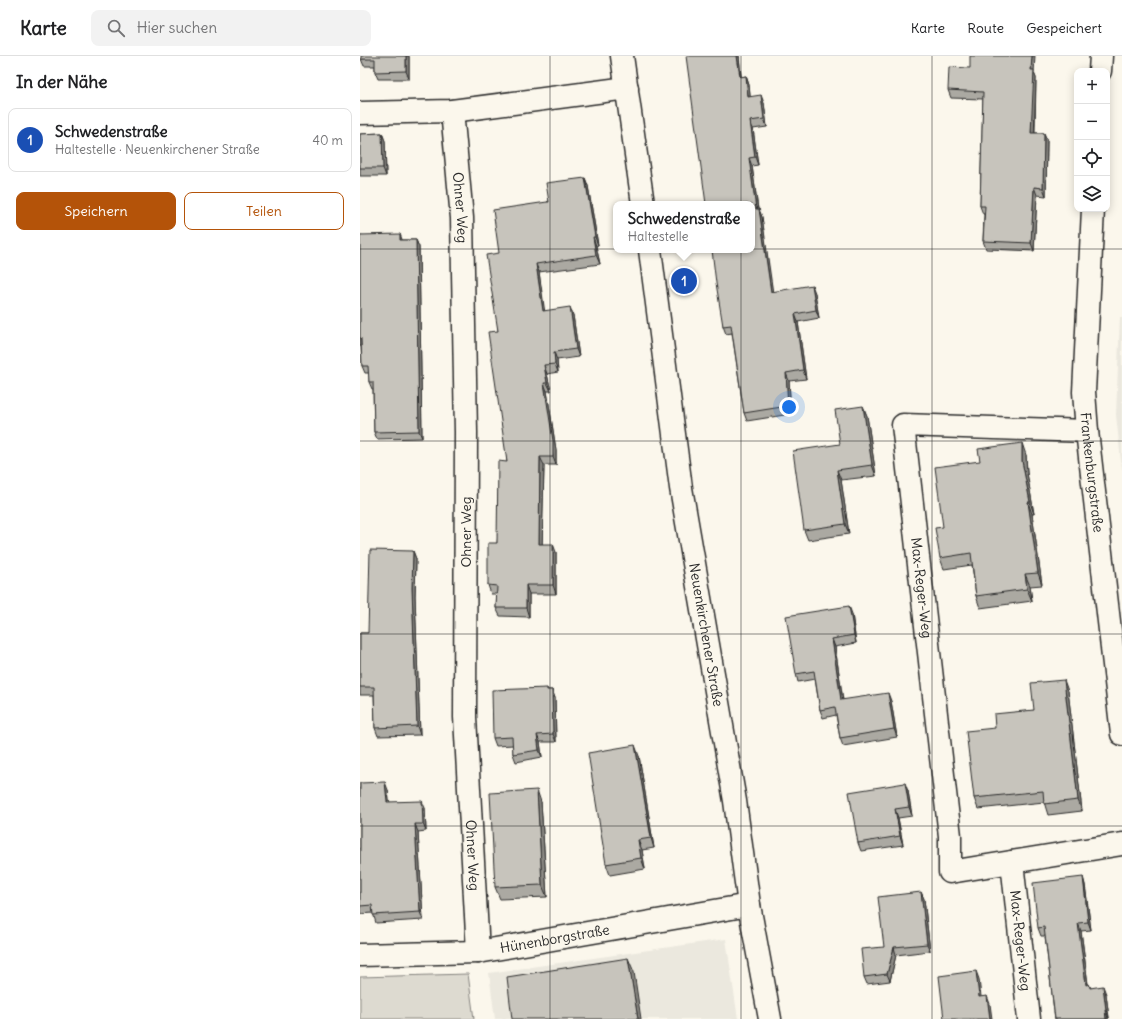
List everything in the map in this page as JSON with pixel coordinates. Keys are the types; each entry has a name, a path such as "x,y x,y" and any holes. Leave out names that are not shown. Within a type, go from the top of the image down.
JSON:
{"street":[{"path":"622,56 643,201"},
{"path":"1100,68 1101,56"},
{"path":"360,113 452,111 627,88"},
{"name":"Ohner Weg","path":"452,111 462,218 466,432 465,717 478,952"},
{"name":"Frankenburgstraße","path":"1093,212 1084,392 1087,431 1122,734"},
{"name":"Neuenkirchener Straße","path":"650,253 681,488 735,801 749,905 770,1019"},
{"name":"Max-Reger-Weg","path":"1087,431 903,425 950,836 950,872 1122,844"},
{"name":"Max-Reger-Weg","path":"1012,862 1029,1019"},
{"name":"Hünenborgstraße","path":"360,955 478,952 749,905"}],"shaded area":[{"path":"1120,317 1122,317 1122,470 1116,415"},
{"path":"726,939 738,1019 495,1019 489,973"},
{"path":"468,974 474,1019 360,1019 360,977"}],"building":[{"path":"361,56 406,56 406,71 375,72 375,59 361,59"},
{"path":"686,56 737,56 740,77 746,76 748,97 761,95 764,119 750,121 755,157 749,158 755,201 706,201"},
{"path":"970,56 1032,56 1031,70 1034,70 1031,133 1044,133 1043,188 1034,187 1031,243 983,241 985,206 980,206 983,92 948,90 949,67 970,68"},
{"path":"382,133 383,168 360,168 360,134"},
{"path":"585,178 595,237 593,237 596,255 536,264 543,311 570,307 576,349 554,352 555,364 544,365 547,383 544,383 553,441 553,457 540,457 539,544 553,544 553,585 526,585 526,608 496,608 497,586 488,585 488,543 497,543 498,461 507,462 488,332 498,331 486,255 499,253 493,210 549,202 546,183"},
{"path":"755,202 756,209 759,209 771,292 812,285 816,310 795,314 803,370 786,373 788,406 744,413 731,325 723,326 712,253 755,253"},
{"path":"400,234 400,240 416,240 419,431 374,432 373,382 369,382 368,366 362,366 360,338 360,235"},
{"path":"863,406 872,465 837,470 845,524 804,530 793,451 840,444 835,410"},
{"path":"1022,443 1022,461 1030,502 1028,502 1038,573 1025,574 1027,589 976,596 971,553 940,558 935,528 943,527 935,467 980,461 978,449"},
{"path":"370,550 413,551 412,588 417,726 375,728 374,687 360,687 360,633 368,633"},
{"path":"849,606 854,635 832,639 841,700 888,693 894,729 840,738 835,707 820,710 814,671 796,674 786,616"},
{"path":"1064,680 1078,800 1044,804 1043,791 974,798 966,731 995,728 994,714 1034,710 1031,683"},
{"path":"547,688 547,690 552,690 553,734 537,735 539,750 513,754 512,737 493,738 492,690"},
{"path":"635,745 651,838 638,840 641,858 606,864 588,753"},
{"path":"385,782 387,802 422,801 423,824 415,824 420,912 373,915 372,905 360,906 360,783"},
{"path":"905,783 909,807 895,809 900,836 858,843 849,792"},
{"path":"537,790 542,885 495,887 490,793"},
{"path":"1083,877 1088,922 1078,923 1086,985 1089,984 1090,988 1103,986 1106,1019 1055,1019 1044,927 1038,928 1033,883"},
{"path":"921,892 927,944 894,947 887,974 864,977 861,949 884,947 878,897"},
{"path":"628,958 638,1019 512,1019 507,977"},
{"path":"976,971 979,997 987,996 990,1019 944,1019 939,976"}],"place":[{"name":"Schwedenstraße","path":"684,281"}]}
